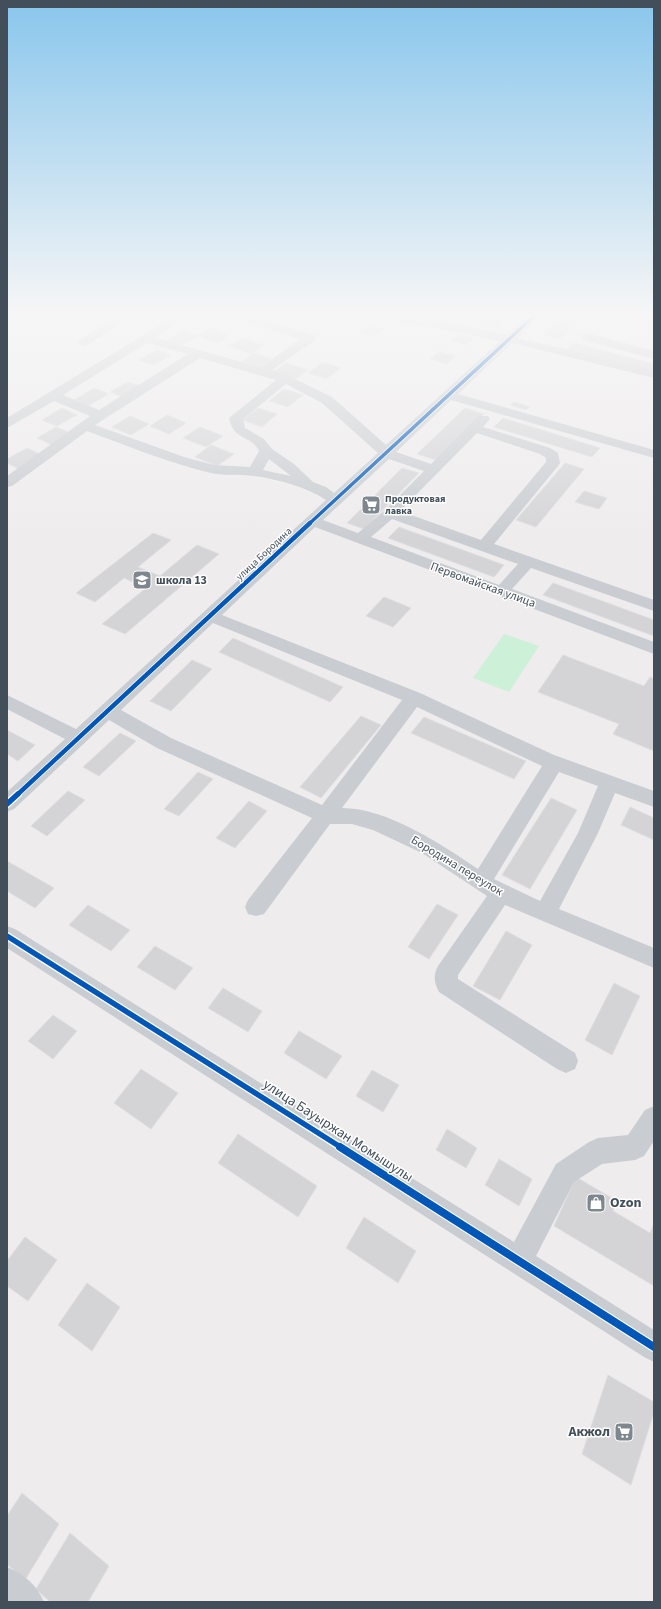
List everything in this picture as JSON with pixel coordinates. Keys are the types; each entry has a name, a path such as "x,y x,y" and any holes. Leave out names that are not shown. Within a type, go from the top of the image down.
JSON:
{"street":[{"path":"7,424 57,392"},
{"path":"7,483 100,415 136,392"},
{"path":"269,392 236,418 236,425 239,430 262,443 266,451 302,478 308,485"},
{"path":"311,392 327,400 386,453 433,469"},
{"name":"улица Бородина","path":"7,804 451,392"},
{"path":"52,395 100,415"},
{"path":"448,395 654,454"},
{"path":"360,539 390,513 495,408"},
{"path":"86,426 179,460 214,468 255,472 308,485 320,490 335,500"},
{"path":"474,428 545,450 553,456 553,463 484,546"},
{"path":"255,472 266,451"},
{"path":"390,513 654,606"},
{"name":"Первомайская улица","path":"312,521 654,648"},
{"path":"501,592 528,562"},
{"path":"210,616 414,698 554,763 654,799"},
{"path":"256,907 414,698"},
{"path":"7,701 78,738"},
{"name":"Бородина переулок","path":"108,711 164,743 326,816 352,816 378,823 429,847 491,888 545,913 654,958"},
{"path":"554,763 446,973 447,985 566,1061"},
{"path":"545,913 584,843 602,806 609,783"},
{"name":"улица Бауыржан Момышулы","path":"7,936 654,1347"},
{"path":"519,1261 565,1173 598,1151 635,1147 654,1119"},
{"path":"7,1584 27,1602"}],"green space":[{"path":"504,634 539,646 509,692 473,678"}],"building":[{"path":"87,392 104,392 109,394 88,406 74,400"},
{"path":"110,392 135,392 125,398"},
{"path":"280,392 294,392 303,395 288,407 269,401"},
{"path":"514,402 530,407 526,410 510,405"},
{"path":"62,408 77,415 57,426 42,420"},
{"path":"258,408 277,414 262,427 242,420"},
{"path":"465,408 484,414 436,460 417,454"},
{"path":"167,415 186,423 169,434 150,426"},
{"path":"130,416 149,424 131,435 112,427"},
{"path":"503,418 600,448 592,457 494,427"},
{"path":"56,427 71,433 52,445 37,438"},
{"path":"200,427 223,436 206,447 183,438"},
{"path":"211,445 234,454 217,466 195,457"},
{"path":"27,448 42,455 19,469 7,463 7,459"},
{"path":"565,463 584,469 536,527 516,520"},
{"path":"402,468 419,473 364,529 347,523"},
{"path":"584,491 607,498 599,509 575,502"},
{"path":"399,527 504,565 494,577 388,538"},
{"path":"153,533 171,540 138,567 160,576 197,545 219,554 125,634 102,624 146,588 124,578 95,602 76,593"},
{"path":"553,583 654,620 654,636 543,595"},
{"path":"384,597 411,608 393,627 366,616"},
{"path":"233,638 343,687 330,702 219,652"},
{"path":"563,655 644,686 650,677 654,679 654,751 613,734 619,724 538,692"},
{"path":"192,660 212,669 171,711 150,701"},
{"path":"361,716 381,725 321,798 300,787"},
{"path":"424,717 526,761 514,779 411,733"},
{"path":"7,730 35,745 18,761 7,754"},
{"path":"120,733 136,741 99,776 83,767"},
{"path":"198,772 213,779 179,816 164,809"},
{"path":"68,791 85,800 47,836 31,826"},
{"path":"551,798 577,810 530,889 502,875"},
{"path":"249,801 267,811 235,848 216,838"},
{"path":"630,807 654,818 654,840 621,825"},
{"path":"7,861 54,888 35,908 7,891"},
{"path":"437,904 458,915 429,959 408,947"},
{"path":"88,905 130,930 111,951 69,925"},
{"path":"506,931 532,945 500,1000 473,986"},
{"path":"155,946 193,968 175,990 137,967"},
{"path":"614,983 640,996 612,1055 585,1040"},
{"path":"223,988 262,1011 248,1032 208,1008"},
{"path":"53,1015 77,1031 53,1059 28,1041"},
{"path":"299,1031 342,1056 326,1079 284,1053"},
{"path":"141,1069 178,1093 151,1129 114,1103"},
{"path":"372,1070 399,1085 383,1112 356,1096"},
{"path":"447,1129 477,1148 466,1168 436,1150"},
{"path":"238,1134 317,1186 298,1217 218,1163"},
{"path":"499,1159 532,1179 519,1206 485,1185"},
{"path":"576,1177 617,1201 613,1211 650,1233 654,1223 654,1286 554,1226"},
{"path":"364,1217 416,1251 398,1283 346,1248"},
{"path":"25,1237 57,1260 28,1301 7,1286 7,1261"},
{"path":"87,1283 120,1307 92,1351 58,1325"},
{"path":"608,1375 654,1402 654,1412 631,1485 582,1454"},
{"path":"22,1493 59,1524 25,1580 7,1564 7,1516"},
{"path":"70,1533 109,1566 88,1602 50,1602 36,1589"}],"cycle path":[{"path":"7,804 452,392"},
{"path":"7,936 654,1347"}],"place":[{"name":"Продуктовая лавка","path":"371,505"},
{"name":"школа 13","path":"142,580"},
{"name":"Ozon","path":"596,1203"},
{"name":"Акжол","path":"624,1432"}]}
